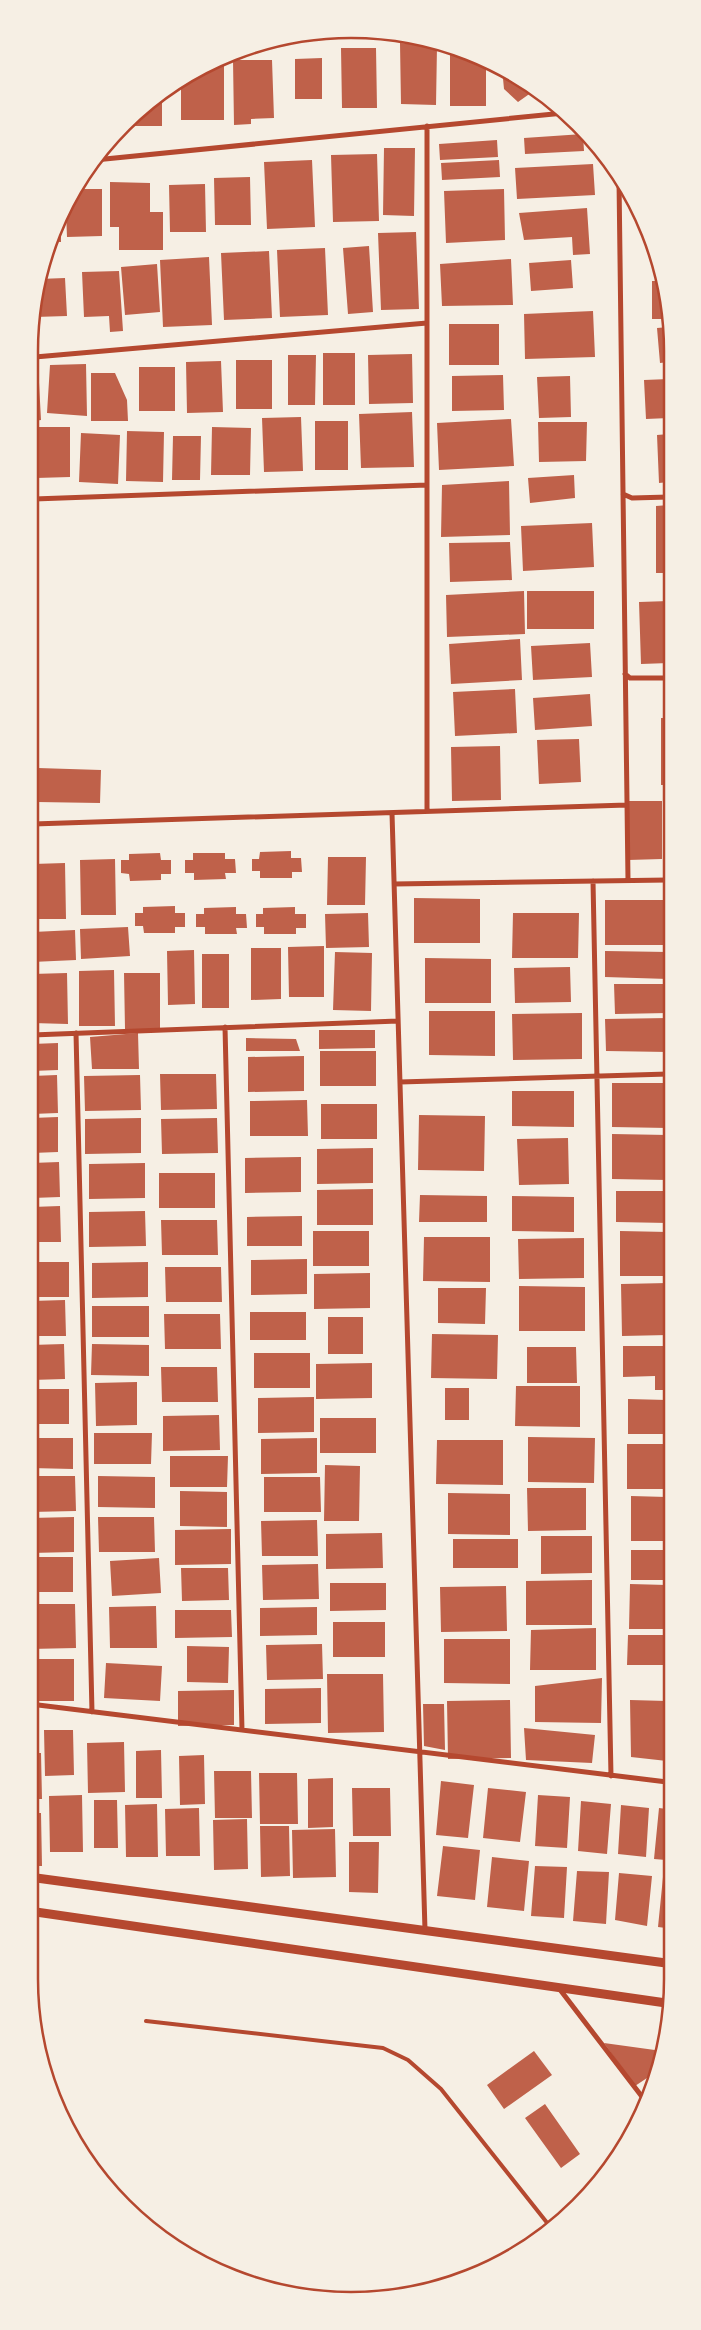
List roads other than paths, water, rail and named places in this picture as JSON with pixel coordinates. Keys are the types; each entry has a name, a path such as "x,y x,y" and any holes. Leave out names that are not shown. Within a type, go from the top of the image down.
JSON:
{"street":[{"path":"103,159 556,114"},
{"path":"427,126 427,812"},
{"path":"619,190 628,880"},
{"path":"38,356 427,324"},
{"path":"38,499 427,485"},
{"path":"623,494 632,498 664,497"},
{"path":"626,674 630,678 664,678"},
{"path":"38,824 628,805"},
{"path":"392,813 425,1930"},
{"path":"394,884 664,880"},
{"path":"593,881 611,1776"},
{"path":"38,1035 398,1021"},
{"path":"225,1027 242,1730"},
{"path":"76,1033 92,1712"},
{"path":"400,1082 664,1074"},
{"path":"38,1705 664,1782"},
{"path":"38,1878 664,1962"},
{"path":"38,1912 663,2003"},
{"path":"558,1987 641,2096"}],"lane":[{"path":"146,2021 383,2048 408,2060 441,2089 547,2223"}]}
